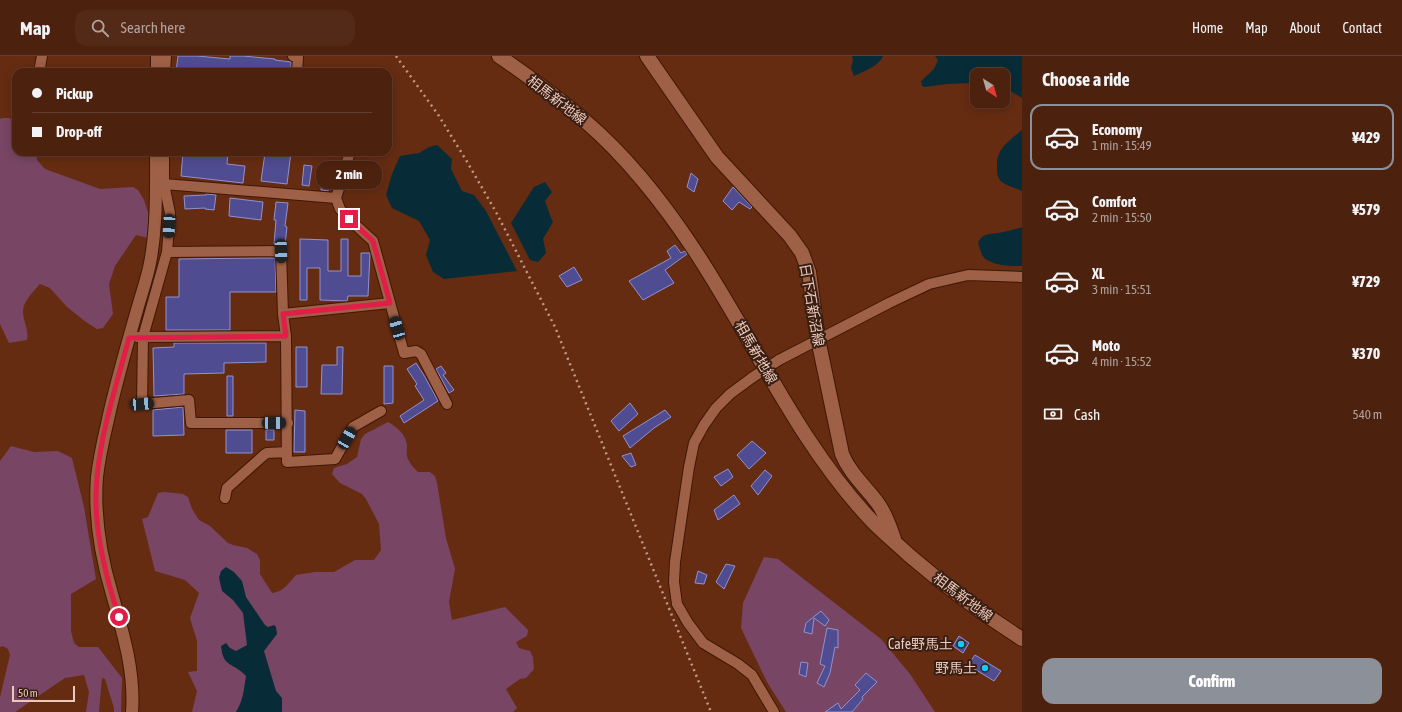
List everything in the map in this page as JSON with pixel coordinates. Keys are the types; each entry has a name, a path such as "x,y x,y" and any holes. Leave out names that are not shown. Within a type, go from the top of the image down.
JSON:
{"main road":[{"name":"相馬新地線","path":"499,56 542,86 586,121 611,145 667,211 697,254 783,398 813,445 842,485 872,521 934,576 967,602 1022,639"},
{"name":"日下石新沼線","path":"647,56 717,157 790,236 802,253 809,272 818,339 842,454 850,468 879,505 896,543"}],"street":[{"path":"40,68 42,56"},
{"path":"157,56 157,68"},
{"path":"165,68 166,56"},
{"path":"293,56 298,57 297,68"},
{"path":"132,712 132,673 127,648 104,565 96,505 97,477 110,409 150,264 156,210 156,156"},
{"path":"164,156 164,184 170,214 167,252 143,337 142,404 189,400 191,423 288,423"},
{"path":"349,156 336,198 340,209 373,241 404,353 416,351 421,354 447,404"},
{"path":"164,184 336,198"},
{"path":"167,252 281,251 283,314 286,336 288,423 287,462 335,459 353,427 381,411"},
{"path":"774,712 752,675 738,664 703,643 688,623 677,604 674,582 675,562 688,474 694,443 704,425 716,408 730,394 779,360 929,284 968,274 1022,277"},
{"path":"283,314 390,303"},
{"path":"129,338 286,336"},
{"path":"225,498 227,488 264,456 267,454 287,452"}],"shaded area":[{"path":"9,118 12,120 12,156 36,156 37,160 45,169 100,189 133,187 138,190 144,200 152,225 148,238 136,235 115,266 109,284 113,314 103,328 97,329 86,322 67,307 50,288 40,284 29,296 23,307 27,340 9,343 0,324 0,119"},
{"path":"388,422 403,434 407,446 407,457 410,463 418,472 430,472 435,476 446,538 455,569 449,602 452,620 505,607 528,630 527,636 516,642 519,648 530,651 533,657 534,669 526,678 520,679 506,689 517,708 513,712 192,712 197,691 188,672 197,671 197,641 190,618 199,593 185,580 155,571 142,519 148,517 158,493 164,492 183,494 188,497 192,509 199,520 210,526 228,543 247,548 257,554 260,560 260,574 272,593 276,592 286,587 296,575 315,572 334,572 355,560 374,560 381,550 379,524 366,499 362,494 340,483 332,474 334,468 347,464 357,457 361,439 365,434"},
{"path":"11,446 34,452 58,451 72,458 84,507 96,579 71,594 71,631 74,643 79,647 98,647 122,678 121,712 114,712 105,679 102,678 99,712 86,712 89,692 84,675 65,678 15,712 0,712 0,697 10,655 8,649 3,646 0,647 0,461"},
{"path":"764,557 778,559 881,639 910,674 935,712 786,712 767,682 741,628 743,603"}],"water":[{"path":"852,56 883,56 874,66 854,76 851,68 853,60"},
{"path":"935,56 1022,56 1022,98 1010,90 1010,68 970,68 970,83 922,86 921,81 934,69 938,60"},
{"path":"1022,130 1022,191 1006,185 999,179 997,161 1004,146"},
{"path":"437,145 452,159 451,169 462,191 474,195 486,211 517,271 444,279 433,272 426,255 430,240 419,221 392,208 386,195 392,174 400,156 419,153 429,147"},
{"path":"545,182 552,192 545,201 553,222 543,239 546,253 538,262 530,260 511,223 534,187"},
{"path":"1022,227 1022,266 1000,265 983,257 978,243 985,235"},
{"path":"226,567 234,572 242,581 246,597 265,625 268,627 274,625 276,627 277,634 264,651 276,691 282,698 282,712 236,712 242,699 246,676 226,661 222,653 221,646 226,643 230,648 236,651 247,645 243,613 233,600 222,591 219,578 221,571"}],"building":[{"path":"178,56 230,59 230,56 243,56 291,62 291,68 176,68"},
{"path":"183,156 228,156 227,164 245,166 243,183 181,176"},
{"path":"265,156 290,156 287,184 261,181"},
{"path":"304,165 312,166 309,186 302,185"},
{"path":"323,172 331,173 328,191 321,190"},
{"path":"691,173 698,179 694,192 687,187"},
{"path":"733,187 752,207 750,209 739,202 732,210 723,201"},
{"path":"206,194 216,195 214,210 205,208 185,209 184,196"},
{"path":"230,198 263,202 261,220 229,216"},
{"path":"276,202 288,203 285,226 287,227 285,245 274,244"},
{"path":"300,239 328,240 328,271 341,271 341,239 348,239 348,276 361,276 361,253 370,253 368,296 348,296 347,301 320,300 320,268 307,268 307,300 300,300"},
{"path":"675,245 681,253 685,251 687,254 665,270 674,283 643,300 629,281 671,258 667,251"},
{"path":"275,258 276,292 230,292 230,330 166,330 166,297 179,297 179,259"},
{"path":"574,267 582,280 567,287 559,276"},
{"path":"174,343 266,343 266,362 224,363 224,373 184,374 184,394 154,396 153,348 174,347"},
{"path":"296,347 307,347 307,387 296,387"},
{"path":"337,347 343,347 342,394 321,394 322,365 337,365"},
{"path":"416,363 438,401 404,423 400,416 424,400 415,386 417,384 407,369"},
{"path":"384,366 393,366 393,403 384,404"},
{"path":"441,366 446,373 443,375 454,390 449,393 436,369"},
{"path":"227,376 233,376 233,416 227,416"},
{"path":"630,403 638,414 619,431 611,421"},
{"path":"183,407 184,435 153,436 153,410"},
{"path":"295,410 305,411 305,452 294,452"},
{"path":"665,410 671,417 654,428 630,448 623,436"},
{"path":"226,430 252,430 252,453 226,453"},
{"path":"266,430 274,430 274,440 266,440"},
{"path":"752,441 766,453 749,469 737,455"},
{"path":"631,453 636,465 631,467 622,456"},
{"path":"728,469 733,477 721,486 714,477"},
{"path":"765,470 772,476 758,495 751,486"},
{"path":"734,495 740,504 718,520 714,510"},
{"path":"726,564 735,566 724,589 716,582"},
{"path":"698,571 707,575 704,584 695,583"},
{"path":"821,611 829,620 825,626 814,618 812,634 804,632 806,623"},
{"path":"827,628 838,630 838,648 835,647 830,673 824,687 817,683 825,666 820,664"},
{"name":"Cafe野馬土","path":"959,636 969,643 963,653 953,646"},
{"name":"野馬土","path":"975,655 1001,671 994,681 968,665"},
{"path":"801,662 808,663 806,677 799,674"},
{"path":"866,673 877,682 862,697 863,699 852,712 825,712 838,703 841,709 860,690 855,685"}],"railway":[{"path":"396,56 439,116 466,160 496,212 555,327 711,712"}],"place":[{"name":"Cafe野馬土","path":"961,644"},
{"name":"野馬土","path":"985,668"}],"route":[{"path":"119,617 104,565 96,505 97,477 110,409 129,338 286,336 283,314 390,303 373,241 349,219"}]}
